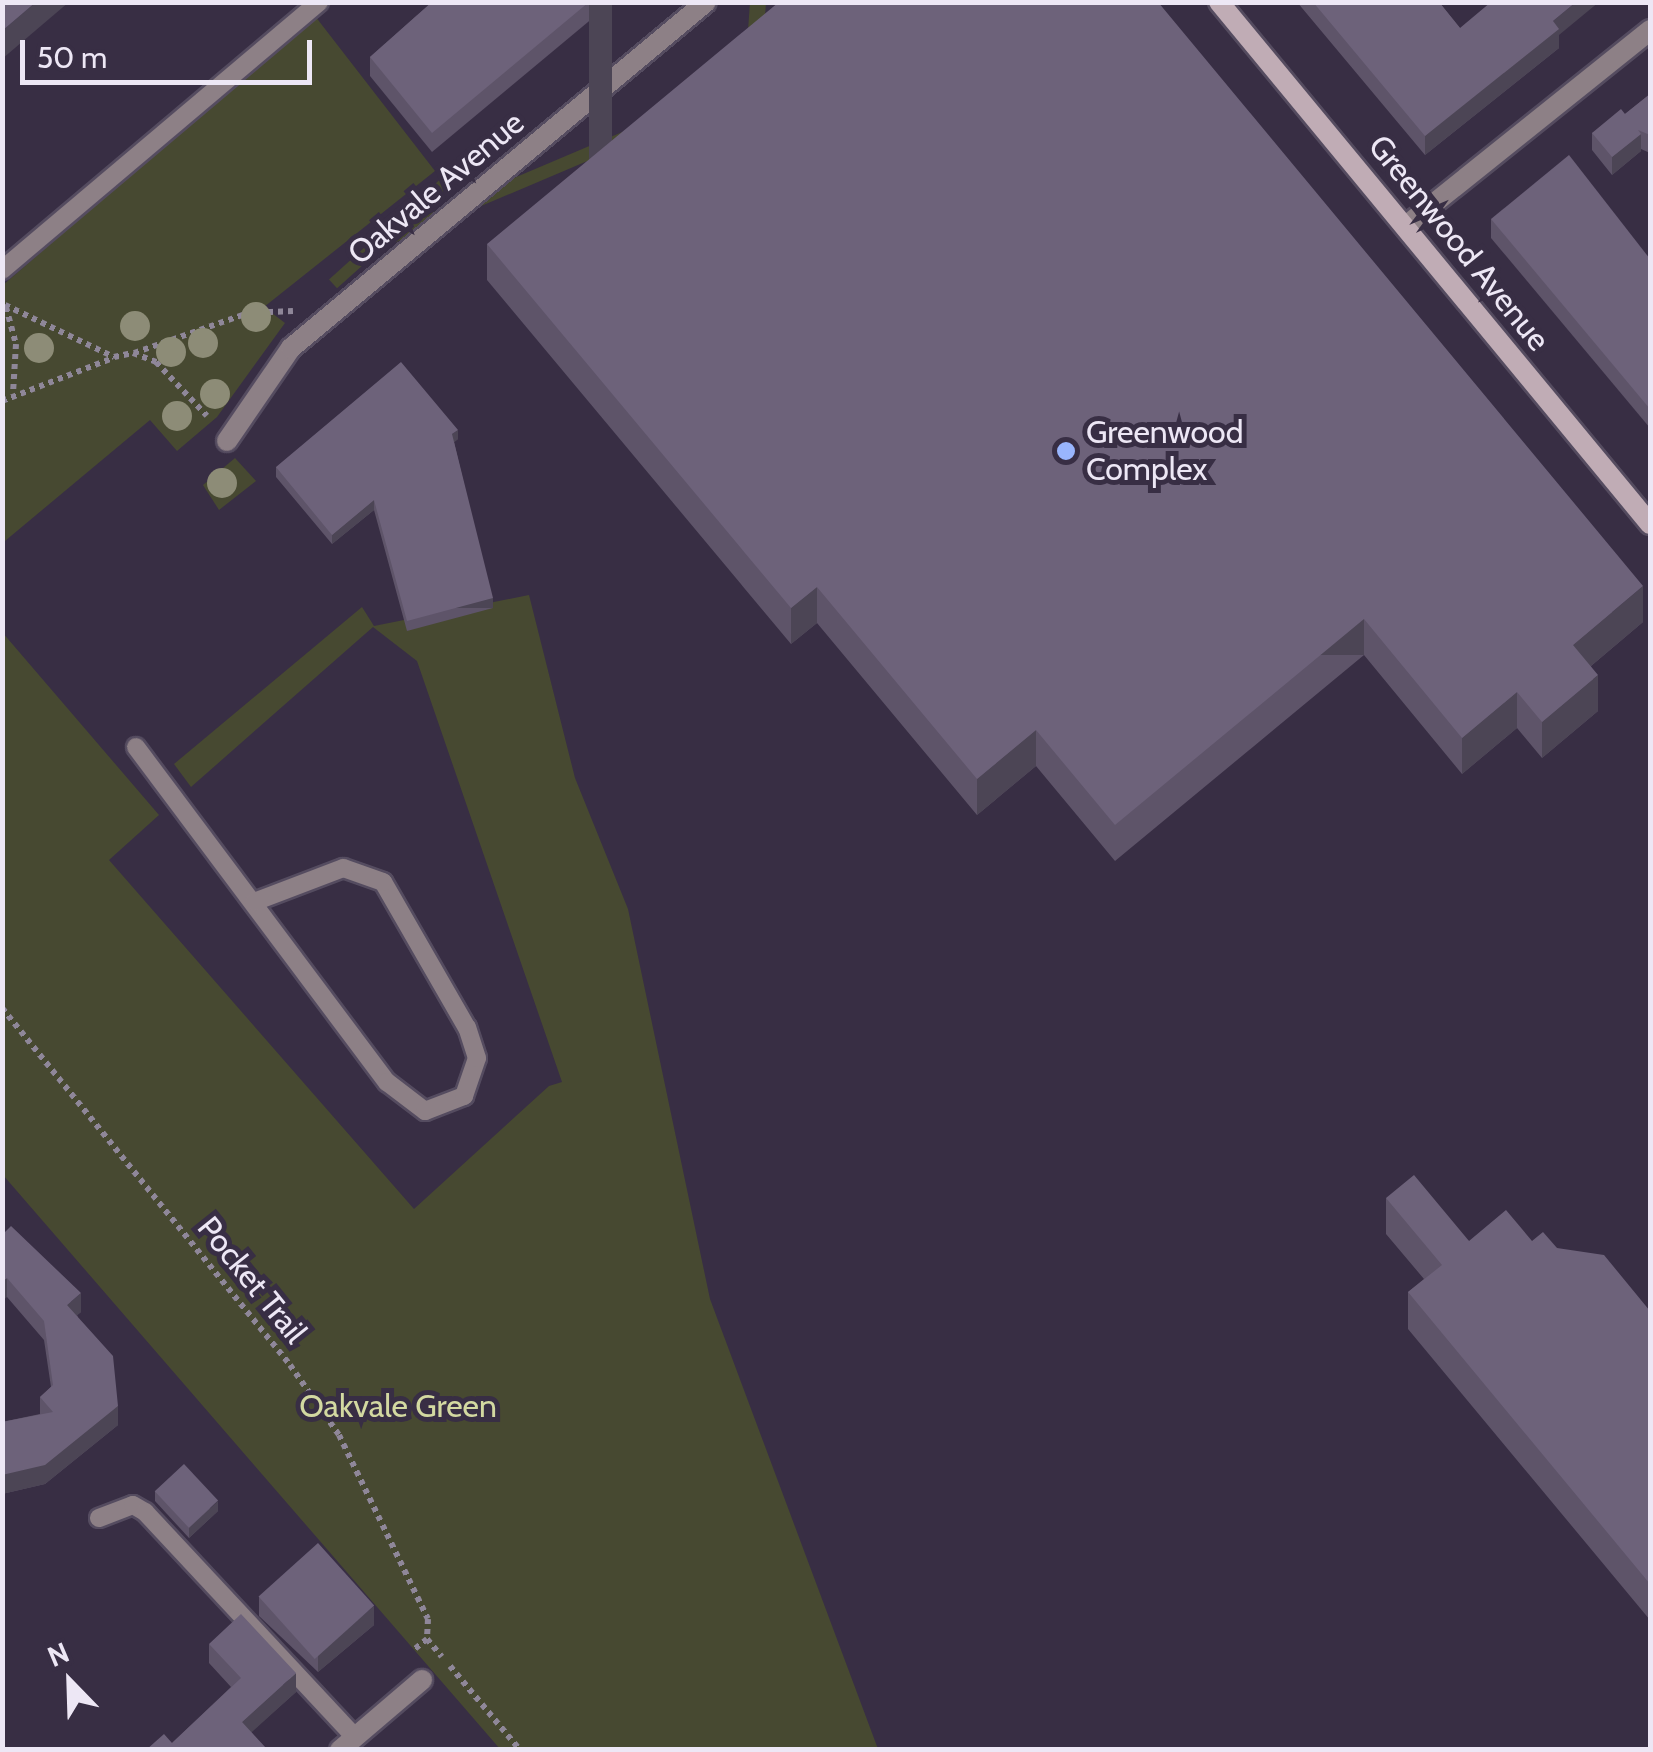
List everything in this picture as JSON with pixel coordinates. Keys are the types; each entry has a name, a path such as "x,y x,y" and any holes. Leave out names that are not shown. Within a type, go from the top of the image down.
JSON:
{"street":[{"name":"Oakvale Avenue","path":"227,441 290,348 706,2"},
{"name":"Greenwood Avenue","path":"1220,2 1650,524"},
{"path":"1407,225 1650,30"},
{"path":"347,1743 422,1680"}],"lane":[{"path":"2,270 319,2"},
{"path":"136,746 387,1082 426,1111 464,1096 478,1058 467,1028 383,882 342,868 254,902"},
{"path":"99,1518 132,1505 145,1512 347,1743"}],"path":[{"path":"4,303 114,357"},
{"path":"4,303 16,344 13,393"},
{"path":"2,401 13,393 114,357 280,307 322,322"},
{"path":"132,353 156,362 207,416"},
{"name":"Pocket Trail","path":"2,1008 290,1365 339,1435 428,1618 427,1639"},
{"path":"404,1658 427,1639 520,1750"}],"green space":[{"path":"750,2 766,3 734,459 718,458"},
{"path":"315,16 435,171 264,307 285,323 217,417 177,451 150,420 5,541 3,567 3,285"},
{"path":"627,130 632,142 370,253 365,241"},
{"path":"465,157 473,166 337,288 329,279"},
{"path":"235,458 256,481 219,510 203,485"},
{"name":"Oakvale Green","path":"529,595 575,778 628,909 710,1299 878,1749 500,1749 3,1175 2,632 159,815 109,860 414,1209 549,1086 562,1082 417,661 373,627 191,787 174,764 362,607 374,626"}],"building":[{"path":"2,2 36,2 2,31"},
{"path":"432,2 589,2 432,133 370,57"},
{"name":"Greenwood Complex","path":"779,2 1158,2 1643,586 1573,645 1598,675 1542,722 1517,692 1462,738 1364,619 1115,825 1036,730 977,779 817,587 791,608 487,244"},
{"path":"1313,2 1439,2 1460,28 1491,2 1576,2 1553,21 1559,29 1425,136"},
{"path":"1650,94 1650,135 1638,130 1641,134 1612,157 1592,133 1621,109 1625,114"},
{"path":"1569,155 1650,259 1650,409 1491,219"},
{"path":"401,362 458,430 452,434 493,598 407,621 374,500 332,535 276,467"},
{"path":"1414,1175 1469,1241 1506,1210 1532,1241 1543,1232 1557,1248 1604,1255 1650,1311 1650,1584 1408,1292 1442,1265 1386,1198"},
{"path":"11,1226 81,1293 67,1305 113,1356 118,1406 45,1465 2,1475 2,1422 53,1412 40,1397 53,1385 44,1321 7,1278 2,1282 2,1229 5,1232"},
{"path":"184,1464 218,1501 189,1528 155,1491"},
{"path":"318,1543 374,1605 315,1659 259,1597"},
{"path":"241,1614 296,1673 242,1722 266,1748 146,1750 164,1734 172,1743 241,1678 209,1644"}],"place":[{"name":"Greenwood Complex","path":"1066,451"}]}
